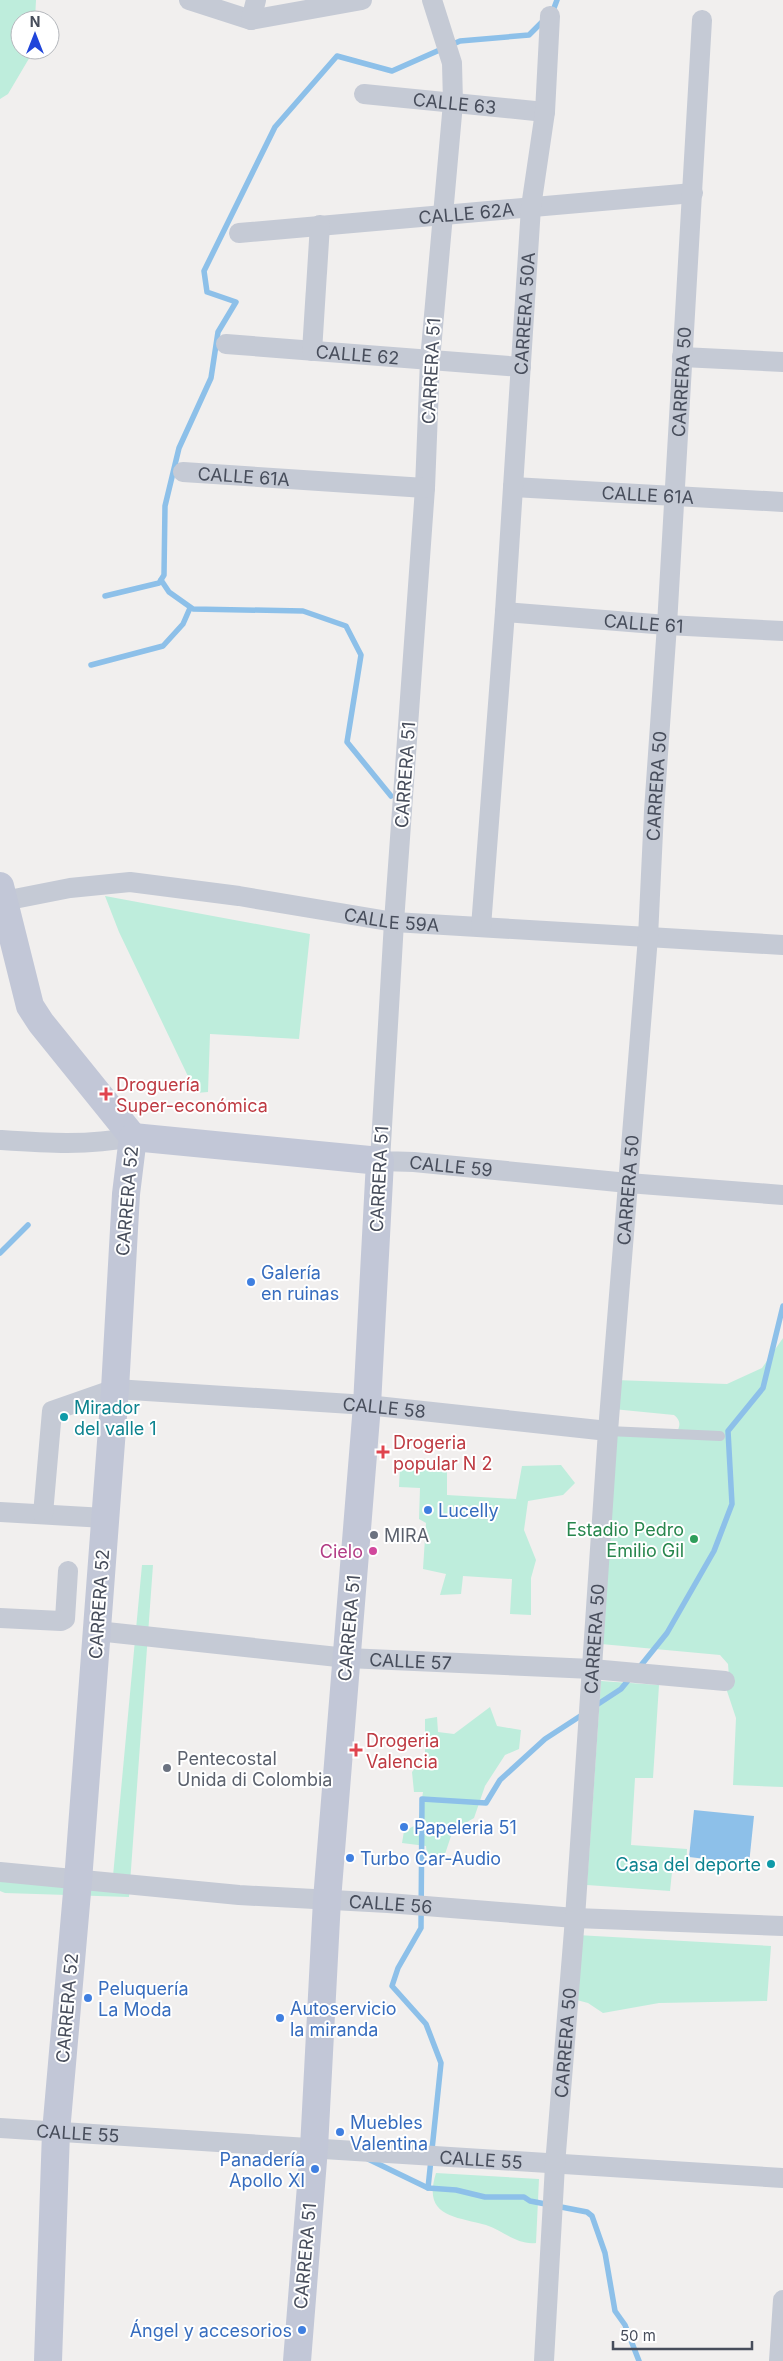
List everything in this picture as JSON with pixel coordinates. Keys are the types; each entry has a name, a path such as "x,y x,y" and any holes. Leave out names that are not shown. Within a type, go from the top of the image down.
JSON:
{"main road":[{"name":"CARRERA 52","path":"2,894 30,1006 41,1023 133,1137 126,1194 115,1389 97,1631 56,2132 48,2361"},
{"name":"CALLE 59","path":"133,1137 380,1161"},
{"name":"CARRERA 51","path":"297,2361 314,2148 327,1900 367,1405 380,1161"}],"street":[{"path":"251,20 256,0"},
{"path":"194,1 251,20 362,0"},
{"name":"CARRERA 51","path":"380,1161 394,922 425,488 430,360 453,103 452,63 432,0"},
{"name":"CARRERA 50A","path":"481,927 505,612 531,207 544,112 550,16"},
{"name":"CARRERA 50","path":"544,2361 555,2165 575,1918 608,1431 648,937 702,20"},
{"name":"CALLE 63","path":"364,94 544,112"},
{"name":"CALLE 62A","path":"238,232 693,193"},
{"path":"312,351 320,225"},
{"name":"CALLE 62","path":"226,344 520,368"},
{"path":"682,357 783,362"},
{"name":"CALLE 61A","path":"183,472 425,488"},
{"name":"CALLE 61A","path":"513,487 783,502"},
{"name":"CALLE 61","path":"505,612 667,625 783,631"},
{"name":"CALLE 59A","path":"2,894 130,882 238,896 394,922 783,945"},
{"name":"CALLE 59","path":"0,1140 77,1144 107,1142 133,1137"},
{"name":"CALLE 59","path":"380,1161 424,1163 628,1183 783,1195"},
{"name":"CALLE 58","path":"43,1514 52,1411 115,1389 367,1405 608,1431"},
{"path":"0,1512 105,1518"},
{"path":"0,1618 61,1621 65,1618 68,1571"},
{"name":"CALLE 57","path":"97,1631 347,1658 592,1668 725,1681"},
{"name":"CALLE 56","path":"0,1872 78,1881 575,1918 783,1926"},
{"name":"CALLE 55","path":"0,2128 555,2165 783,2178"},
{"path":"779,2361 783,2300"}],"lane":[{"name":"CALLE 58","path":"608,1431 720,1436"}],"green space":[{"path":"0,0 36,0 36,10 10,10 10,60 28,60 8,94 0,99"},
{"path":"105,896 310,934 299,1039 210,1034 208,1092 196,1093 119,932"},
{"name":"Estadio Pedro Emilio Gil","path":"783,1338 783,1787 733,1785 736,1718 724,1682 729,1677 728,1664 720,1655 601,1644 611,1428 678,1430 679,1425 674,1415 613,1409 615,1380 727,1384 762,1368"},
{"path":"400,1465 447,1468 447,1495 516,1499 522,1466 561,1465 575,1483 563,1495 528,1501 524,1530 536,1560 531,1578 531,1615 510,1614 512,1579 463,1576 461,1594 440,1595 446,1574 423,1569 426,1523 419,1519 420,1488 399,1487"},
{"path":"142,1565 153,1565 129,1897 5,1893 0,1891 0,1879 113,1876"},
{"path":"601,1681 659,1685 653,1778 635,1778 631,1845 687,1849 686,1872 672,1872 670,1891 587,1885"},
{"path":"490,1707 497,1726 521,1730 519,1749 505,1755 485,1786 474,1818 453,1830 441,1866 428,1864 426,1846 402,1843 404,1831 418,1824 423,1792 414,1792 412,1772 425,1756 425,1719 437,1717 438,1732 454,1734"},
{"path":"577,1935 771,1946 767,2001 659,2003 603,2013 588,2003 573,1999"},
{"path":"436,2173 539,2179 536,2243 516,2240 486,2225 444,2212 437,2206 434,2198 433,2187"}],"water":[{"path":"694,1810 754,1816 749,1864 689,1857"}],"waterway":[{"path":"550,13 557,0"},
{"path":"105,596 159,583 164,575 165,506 179,448 211,378 218,332 236,302 207,292 204,271 275,127 337,56 392,71 460,41 529,35 544,20"},
{"path":"161,580 169,592 193,609 303,611 346,626 361,655 347,742 391,796"},
{"path":"91,665 163,646 183,624 190,608"},
{"path":"0,1253 28,1225"},
{"path":"638,1669 667,1633 714,1551 732,1504 728,1431 763,1388 783,1306"},
{"path":"595,1706 621,1689 630,1678"},
{"path":"428,2188 441,2063 426,2024 392,1986 398,1968 421,1928 422,1799 486,1803 500,1780 545,1739 585,1713"},
{"path":"368,2159 428,2188 456,2190 485,2197 524,2197 530,2201 587,2212 592,2216 605,2253 615,2311 625,2325 639,2361"}],"place":[{"name":"Droguería Super-económica","path":"106,1094"},
{"name":"Galería en ruinas","path":"251,1282"},
{"name":"Mirador del valle 1","path":"64,1417"},
{"name":"Drogeria popular N 2","path":"383,1452"},
{"name":"Lucelly","path":"428,1510"},
{"name":"MIRA","path":"374,1535"},
{"name":"Estadio Pedro Emilio Gil","path":"694,1539"},
{"name":"Cielo","path":"373,1551"},
{"name":"Drogeria Valencia","path":"356,1750"},
{"name":"Pentecostal Unida di Colombia","path":"167,1768"},
{"name":"Papeleria 51","path":"404,1827"},
{"name":"Turbo Car-Audio","path":"350,1858"},
{"name":"Casa del deporte","path":"771,1864"},
{"name":"Peluquería La Moda","path":"88,1998"},
{"name":"Autoservicio la miranda","path":"280,2018"},
{"name":"Muebles Valentina","path":"340,2132"},
{"name":"Panadería Apollo XI","path":"315,2169"},
{"name":"Ángel y accesorios","path":"302,2330"}]}
